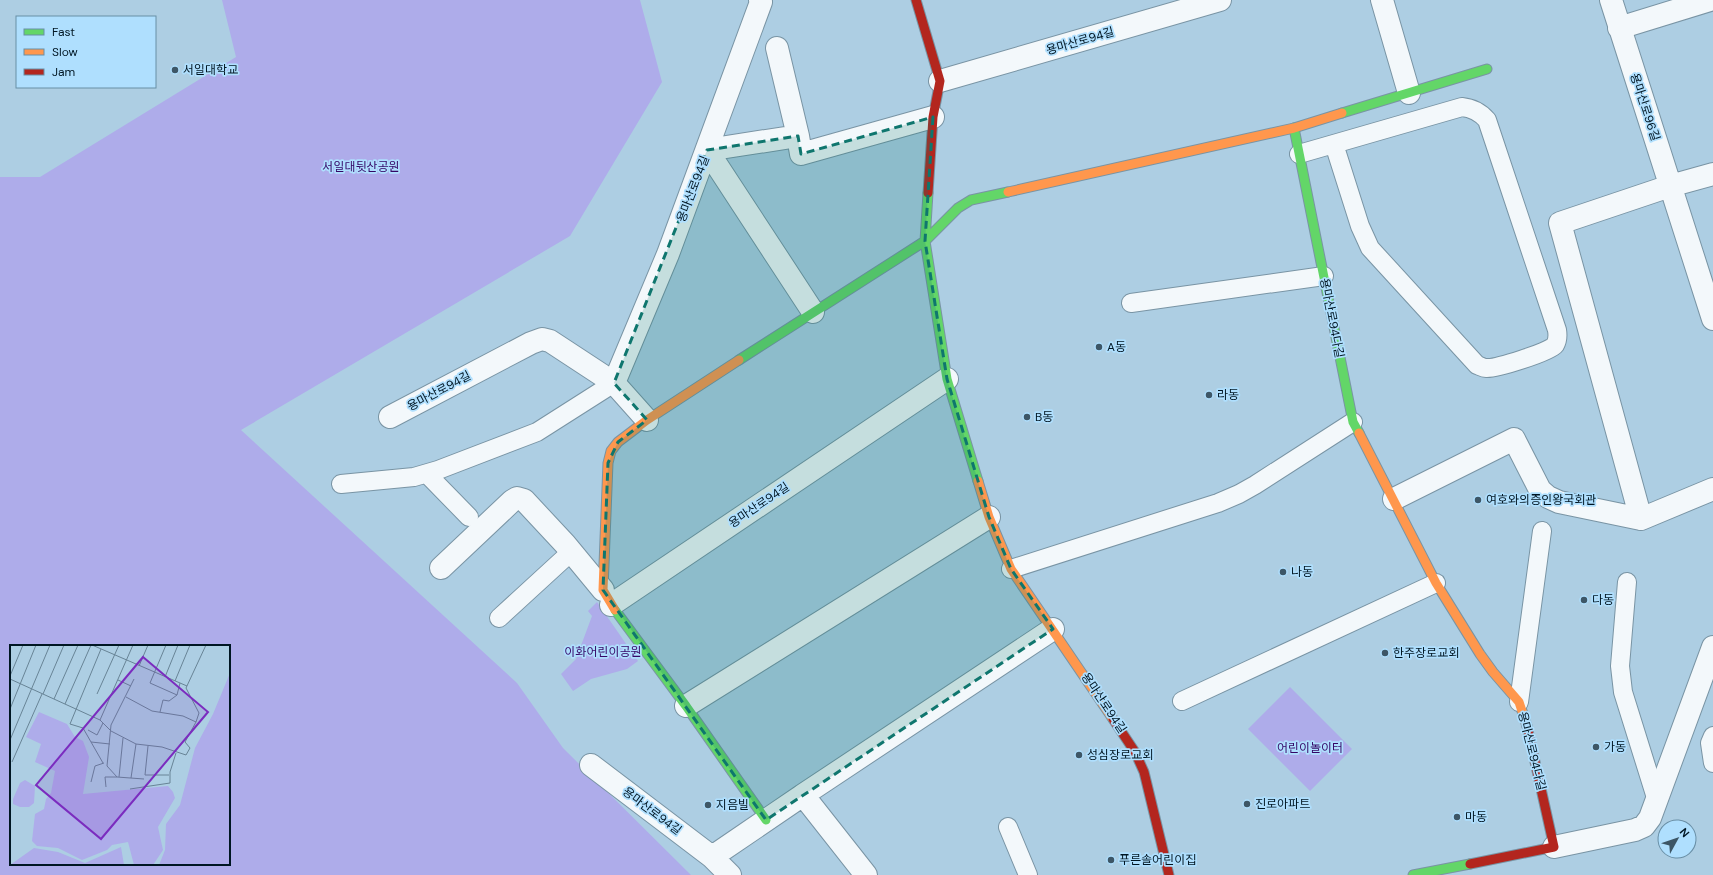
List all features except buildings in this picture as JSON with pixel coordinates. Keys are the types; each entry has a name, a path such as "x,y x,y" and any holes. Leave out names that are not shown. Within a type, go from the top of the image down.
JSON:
{"street":[{"name":"용마산로94길","path":"916,0 940,81 933,117 925,241 948,379 989,517 1000,546 1011,569 1135,752 1144,772 1169,875"},
{"name":"용마산로94길","path":"940,81 1220,0"},
{"path":"1382,0 1409,93"},
{"name":"용마산로96길","path":"1611,0 1712,312"},
{"path":"1619,28 1710,0"},
{"path":"761,1 707,150 798,136"},
{"path":"777,48 801,154 933,117"},
{"path":"607,598 608,463 611,451 618,442 647,420 925,241 958,208 971,200 1294,128 1487,69"},
{"name":"용마산로94다길","path":"1294,128 1353,422 1436,583 1480,654 1493,672 1519,702 1525,717 1554,847"},
{"name":"용마산로94길","path":"707,150 813,312"},
{"name":"용마산로94길","path":"614,383 668,254 707,150"},
{"path":"1641,519 1560,223 1670,186 1713,174"},
{"name":"용마산로94길","path":"390,417 531,343 542,339 550,341 614,383 647,420"},
{"name":"용마산로94길","path":"607,598 948,379"},
{"path":"1394,499 1514,439 1540,490 1548,497 1559,502 1641,519 1713,489"},
{"path":"441,568 512,501 517,498 524,500 571,552 607,598 686,706 766,820"},
{"path":"686,706 989,517"},
{"path":"712,857 1053,629"},
{"path":"1412,875 1635,830 1644,826 1650,818 1657,801 1713,647"},
{"name":"용마산로94길","path":"591,765 712,857 730,875"},
{"path":"804,795 866,875"}],"lane":[{"path":"1299,154 1462,107 1471,108 1481,113 1487,120 1557,330 1558,339 1554,347 1498,366 1487,368 1477,365 1370,248 1360,226 1334,144"},
{"path":"1131,303 1324,276"},
{"path":"341,484 396,480 427,474 537,432 614,383"},
{"path":"1011,569 1218,503 1255,485 1353,422"},
{"path":"427,474 469,517"},
{"path":"1519,702 1542,531"},
{"path":"499,618 571,552"},
{"path":"1627,582 1620,666 1623,692 1657,801"},
{"path":"1182,701 1436,583"},
{"path":"1713,736 1710,744 1713,763"},
{"path":"1008,827 1028,875"}],"highlighted area":[{"path":"933,117 925,241 947,379 989,517 1011,569 1053,629 766,820 603,590 608,463 618,442 647,420 614,383 707,150 798,136 801,154"}],"green space":[{"name":"서일대뒷산공원","path":"222,0 640,0 662,82 570,236 241,430 517,683 563,748 691,875 0,875 0,177 40,177 236,57"},
{"name":"이화어린이공원","path":"597,602 638,661 627,669 591,679 573,691 561,674 576,659 592,616 588,611"},
{"name":"어린이놀이터","path":"1290,687 1352,749 1310,791 1248,729"}],"traffic: fast":[{"path":"1342,113 1487,69"},
{"path":"1294,128 1353,422 1359,433"},
{"path":"739,360 925,241 958,208 971,200 1008,192"},
{"path":"928,193 925,241 947,379 978,481"},
{"path":"615,610 686,706 766,820"},
{"path":"1413,875 1470,864"}],"traffic: slow":[{"path":"1008,192 1294,128 1342,113"},
{"path":"615,610 603,590 608,463 611,451 618,442 647,420 739,360"},
{"path":"1359,433 1436,583 1480,654 1493,672 1519,702 1527,726"},
{"path":"978,481 989,517 1011,569 1113,719"}],"traffic: jam":[{"path":"916,0 940,81 933,117 928,193"},
{"path":"1113,719 1135,752 1144,772 1169,875"},
{"path":"1470,864 1554,847 1527,726"}],"place":[{"name":"서일대학교","path":"175,70"},
{"name":"A동","path":"1099,347"},
{"name":"라동","path":"1209,395"},
{"name":"B동","path":"1027,417"},
{"name":"여호와의증인왕국회관","path":"1478,500"},
{"name":"나동","path":"1283,572"},
{"name":"다동","path":"1584,600"},
{"name":"한주장로교회","path":"1385,653"},
{"name":"가동","path":"1596,747"},
{"name":"성심장로교회","path":"1079,755"},
{"name":"진로아파트","path":"1247,804"},
{"name":"지음빌","path":"708,805"},
{"name":"마동","path":"1457,817"},
{"name":"푸른솔어린이집","path":"1111,860"}]}
